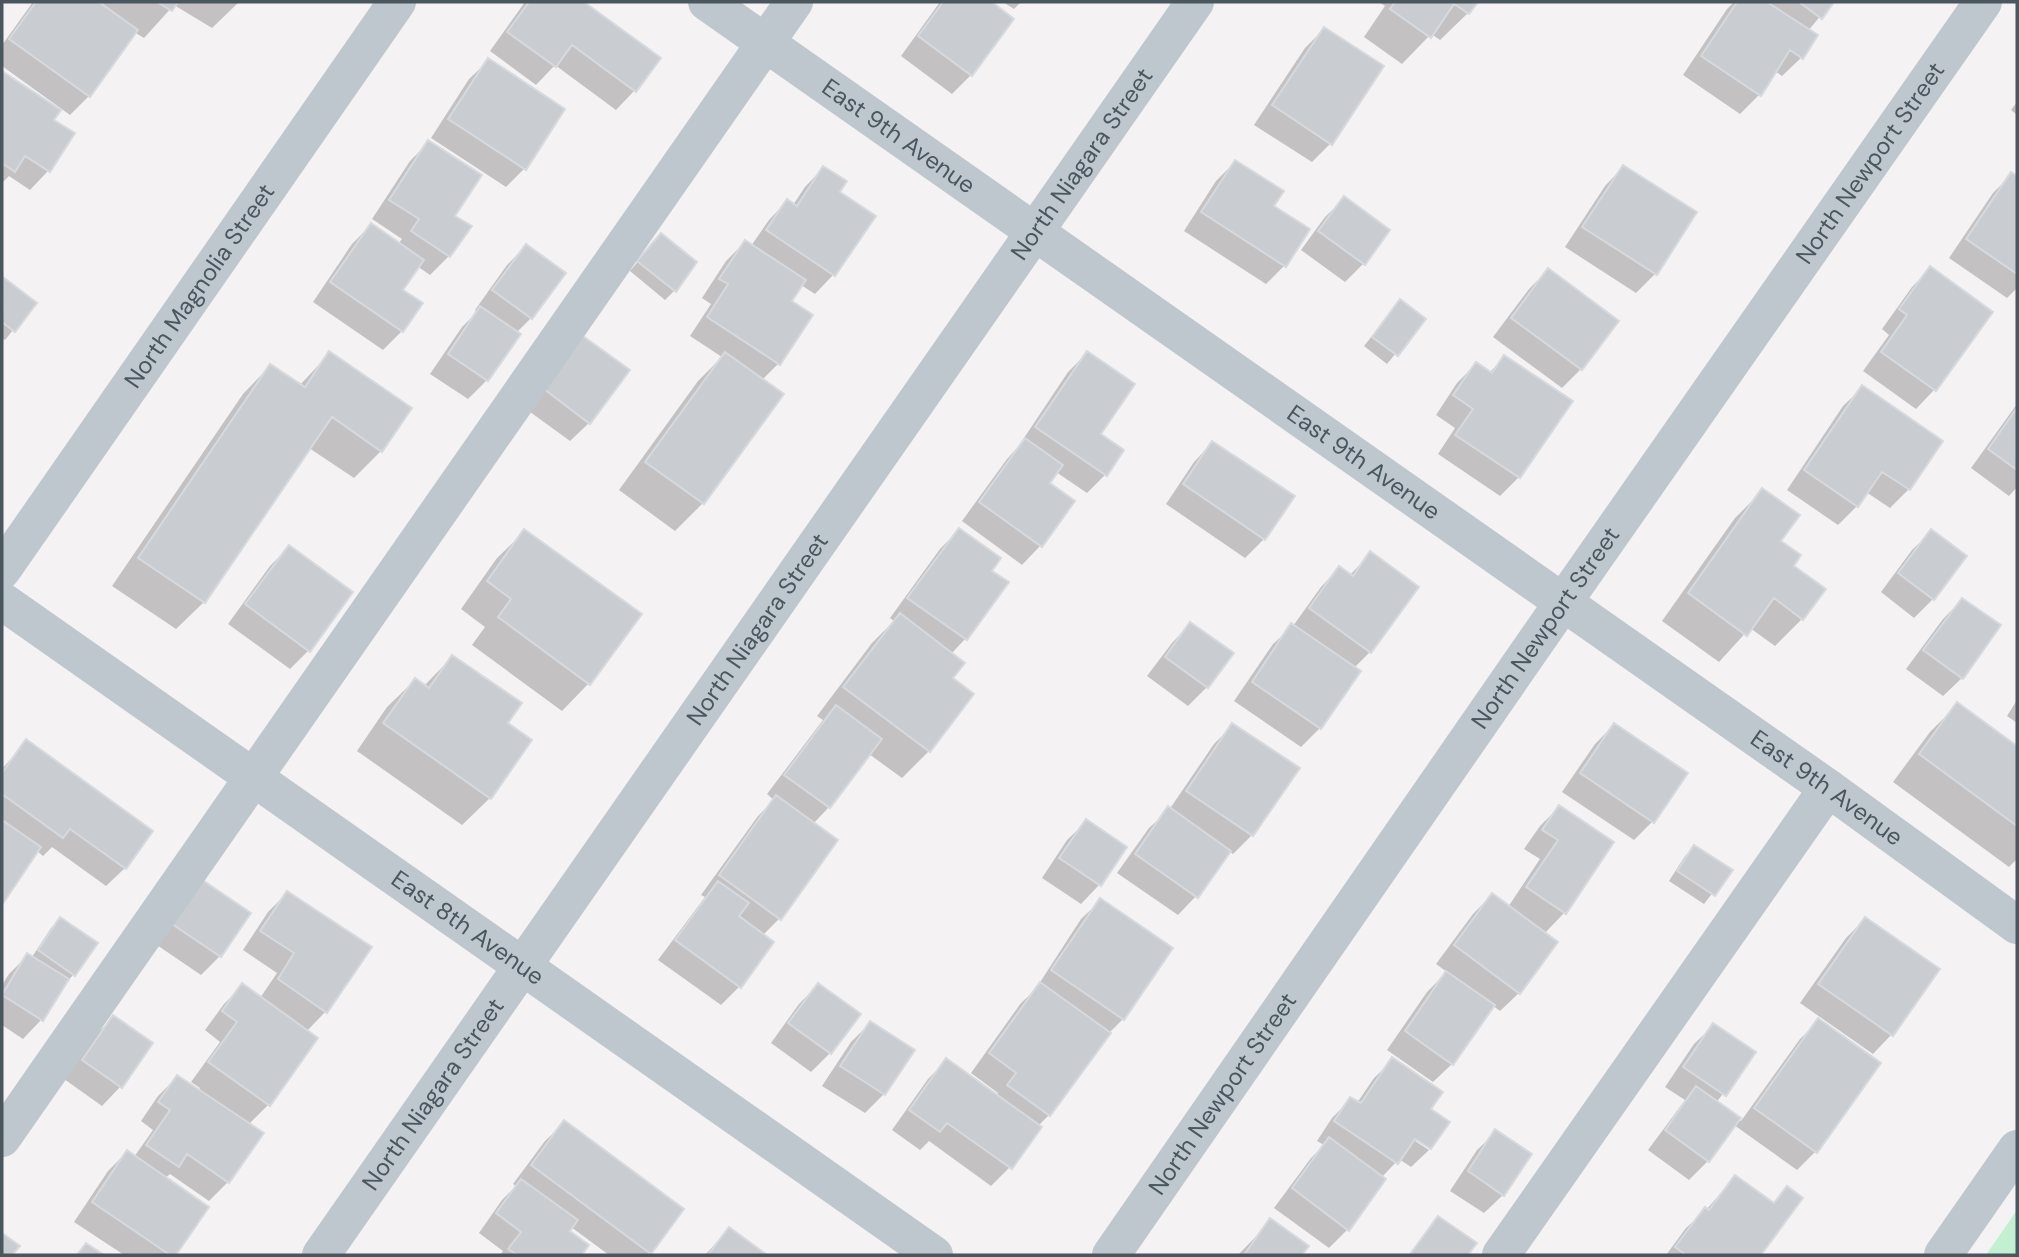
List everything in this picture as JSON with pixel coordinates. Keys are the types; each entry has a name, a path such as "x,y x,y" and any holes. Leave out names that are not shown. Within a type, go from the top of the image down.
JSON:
{"street":[{"name":"North Magnolia Street","path":"2,570 397,2"},
{"name":"East 9th Avenue","path":"707,2 1564,601 2017,925"},
{"path":"2,1138 794,2"},
{"name":"North Niagara Street","path":"321,1255 1195,2"},
{"name":"North Newport Street","path":"1111,1255 1983,2"},
{"name":"East 8th Avenue","path":"2,601 934,1255"},
{"path":"1501,1255 1828,788"},
{"path":"1943,1255 2017,1149"}],"green space":[{"path":"2017,1210 2017,1255 1986,1255"}],"building":[{"path":"36,2 99,2 138,30 90,97 9,39"},
{"path":"157,2 178,2 172,11"},
{"path":"529,2 584,2 661,58 636,92 572,45 556,67 507,32"},
{"path":"943,2 992,2 1014,19 972,76 918,36"},
{"path":"1395,2 1478,2 1469,14 1454,4 1431,38 1390,9"},
{"path":"1737,2 1767,2 1818,35 1803,59 1790,50 1761,96 1701,56"},
{"path":"1799,2 1834,2 1822,19"},
{"path":"1324,27 1384,66 1332,145 1272,105"},
{"path":"488,58 565,109 526,170 448,119"},
{"path":"2,71 61,110 54,120 75,133 50,172 25,156 15,172 2,163"},
{"path":"428,140 482,175 455,216 472,226 450,257 411,231 419,219 389,200"},
{"path":"1235,160 1284,191 1274,206 1310,229 1286,267 1201,212"},
{"path":"1623,165 1697,212 1657,275 1582,227"},
{"path":"823,166 847,181 840,192 876,216 835,276 766,230 787,199 797,206"},
{"path":"2011,172 2017,176 2017,274 1966,239"},
{"path":"1344,196 1390,230 1365,265 1318,231"},
{"path":"371,223 424,260 403,290 423,303 403,332 330,282"},
{"path":"661,233 697,262 676,292 637,261"},
{"path":"745,240 806,280 792,301 813,315 780,365 707,317 728,284 719,279"},
{"path":"526,244 566,273 532,319 492,290"},
{"path":"1930,266 1993,312 1936,391 1881,352 1907,315 1899,309"},
{"path":"1548,268 1619,321 1582,370 1511,318"},
{"path":"3,277 37,303 15,332 2,322"},
{"path":"1400,299 1426,319 1398,356 1372,337"},
{"path":"480,306 521,334 488,381 448,354"},
{"path":"583,336 630,370 590,424 544,389"},
{"path":"329,351 412,408 382,452 332,417 205,603 138,558 270,364 305,387"},
{"path":"1087,351 1135,384 1101,434 1124,450 1107,476 1035,427"},
{"path":"725,352 784,394 704,504 645,462"},
{"path":"1504,355 1573,401 1520,478 1455,435 1473,409 1453,395 1476,362 1492,373"},
{"path":"1862,385 1943,441 1910,490 1882,472 1858,507 1804,470"},
{"path":"2017,408 2017,470 1988,449"},
{"path":"1025,438 1063,465 1050,483 1075,501 1042,547 979,502"},
{"path":"1212,441 1295,496 1265,540 1183,484"},
{"path":"1762,488 1800,515 1781,541 1801,555 1794,566 1826,589 1803,620 1774,598 1747,636 1688,593"},
{"path":"959,528 1001,558 992,571 1009,582 967,640 907,598"},
{"path":"524,529 642,614 590,685 498,617 511,599 487,581"},
{"path":"1931,529 1967,556 1934,600 1898,573"},
{"path":"289,545 353,592 310,652 245,604"},
{"path":"1370,551 1419,587 1371,653 1309,608 1339,566 1353,576"},
{"path":"1962,598 2001,625 1963,679 1923,650"},
{"path":"900,613 965,663 953,678 974,694 930,752 843,687"},
{"path":"1190,622 1234,653 1208,688 1165,657"},
{"path":"1291,623 1361,671 1321,729 1252,682"},
{"path":"452,655 522,703 508,723 532,740 491,799 383,723 415,678 429,688"},
{"path":"1957,702 2017,746 2017,826 1919,754"},
{"path":"836,705 882,739 830,808 784,775"},
{"path":"1232,723 1300,768 1253,836 1186,791"},
{"path":"1614,723 1688,773 1654,823 1580,773"},
{"path":"26,739 153,831 126,869 70,829 63,838 2,794 2,773"},
{"path":"776,795 838,840 781,920 719,875"},
{"path":"1559,805 1614,842 1566,914 1526,887 1558,840 1542,830"},
{"path":"1168,806 1231,851 1198,898 1135,854"},
{"path":"1086,819 1127,847 1101,886 1059,858"},
{"path":"2,820 41,847 2,905"},
{"path":"1694,845 1733,870 1715,896 1677,871"},
{"path":"198,877 251,913 221,957 169,922"},
{"path":"718,881 749,903 739,916 774,942 741,988 675,940"},
{"path":"287,891 372,947 327,1013 278,979 294,953 260,931"},
{"path":"1492,893 1558,942 1520,994 1454,945"},
{"path":"1100,898 1173,948 1124,1020 1051,970"},
{"path":"60,917 98,943 75,976 38,950"},
{"path":"1865,917 1940,969 1893,1036 1818,984"},
{"path":"27,953 69,979 43,1021 2,995"},
{"path":"1446,971 1495,1005 1453,1065 1405,1031"},
{"path":"1040,982 1111,1033 1050,1116 1007,1085 1016,1073 989,1053"},
{"path":"242,983 318,1038 270,1106 208,1062 237,1022 222,1011"},
{"path":"818,983 861,1014 831,1054 788,1023"},
{"path":"113,1015 153,1043 122,1088 82,1060"},
{"path":"1818,1018 1881,1063 1817,1153 1754,1108"},
{"path":"870,1021 915,1050 885,1095 840,1066"},
{"path":"1713,1023 1756,1052 1726,1096 1683,1067"},
{"path":"1392,1057 1443,1092 1431,1109 1450,1122 1431,1149 1415,1139 1398,1164 1334,1121 1350,1097 1361,1103"},
{"path":"946,1058 1042,1127 1012,1169 947,1123 940,1132 909,1110"},
{"path":"177,1075 264,1133 229,1183 187,1154 179,1167 146,1145 170,1110 158,1102"},
{"path":"1696,1086 1741,1118 1709,1162 1665,1130"},
{"path":"564,1120 684,1209 651,1254 531,1165"},
{"path":"1495,1129 1532,1154 1504,1196 1468,1171"},
{"path":"1329,1137 1386,1179 1349,1231 1292,1188"},
{"path":"127,1150 209,1207 176,1255 170,1255 92,1202"},
{"path":"1735,1175 1774,1203 1787,1186 1803,1198 1761,1255 1686,1255 1675,1247 1705,1207 1709,1210"},
{"path":"521,1179 578,1220 570,1231 589,1245 582,1255 517,1255 508,1249 521,1232 496,1213"},
{"path":"1438,1216 1477,1243 1468,1255 1411,1253"},
{"path":"1270,1218 1309,1246 1302,1255 1244,1255"},
{"path":"729,1227 767,1255 708,1255"},
{"path":"2,1233 20,1246 12,1255 2,1255"},
{"path":"86,1243 104,1255 77,1255"}]}
